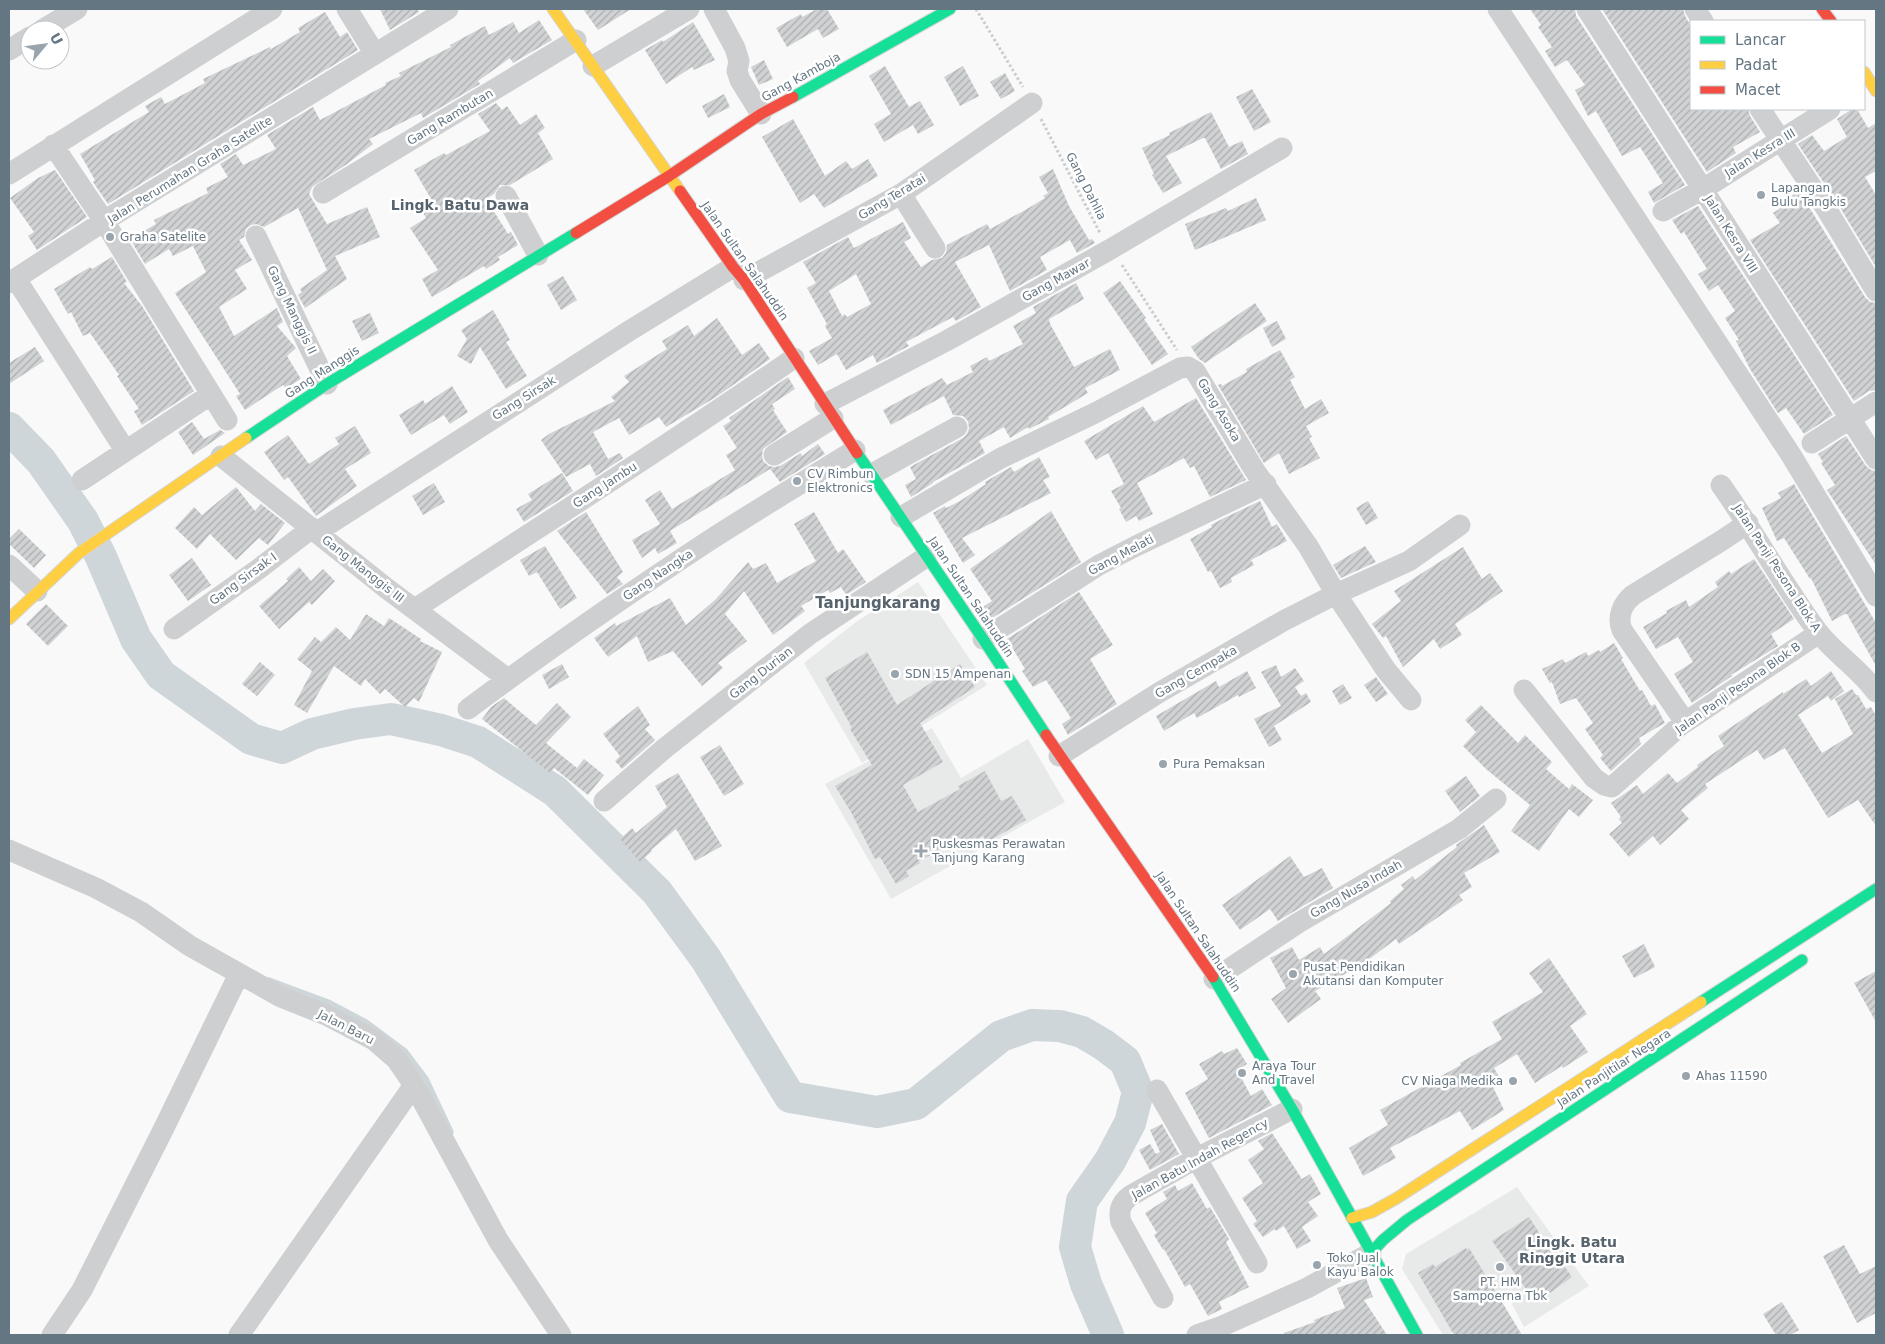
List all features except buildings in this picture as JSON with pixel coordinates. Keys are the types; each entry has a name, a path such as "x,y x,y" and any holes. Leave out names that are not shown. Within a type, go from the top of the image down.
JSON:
{"main road":[{"name":"Jalan Sultan Salahuddin","path":"553,9 739,273 1059,756 1154,890 1214,979 1292,1109 1417,1335"},
{"name":"Gang Kamboja","path":"669,176 761,114 950,9"},
{"path":"1822,9 1830,20"},
{"name":"Gang Manggis","path":"9,619 80,553 327,384 669,176"},
{"path":"1352,1218 1372,1212 1397,1198 1876,889"},
{"name":"Jalan Panjitilar Negara","path":"1367,1246 1393,1231 1485,1167 1675,1045 1811,954"}],"street":[{"path":"59,20 78,9"},
{"path":"9,174 272,9"},
{"path":"347,9 375,54"},
{"name":"Jalan Perumahan Graha Satelite","path":"227,420 104,222 448,9"},
{"path":"593,66 689,9"},
{"path":"714,9 739,61 737,71 740,80 761,114"},
{"path":"1498,9 1640,224 1709,333 1791,455 1876,596"},
{"name":"Jalan Kesra VIII","path":"1587,9 1876,459"},
{"path":"1695,9 1702,20"},
{"name":"Gang Rambutan","path":"323,193 576,40"},
{"path":"9,50 20,43"},
{"name":"Gang Teratai","path":"739,273 901,194 1032,103"},
{"path":"1761,110 1828,210 1876,291"},
{"name":"Jalan Kesra III","path":"1663,211 1703,190 1828,110"},
{"path":"53,145 104,222 13,281 125,450"},
{"name":"Gang Mawar","path":"774,455 829,411 948,340 1109,250 1282,148"},
{"path":"901,194 935,248"},
{"path":"506,196 538,255"},
{"name":"Gang Manggis II","path":"256,236 327,384"},
{"name":"Gang Sirsak","path":"314,530 629,331 739,273"},
{"name":"Gang Jambu","path":"415,609 718,412 794,358"},
{"name":"Gang Asoka","path":"901,517 1001,458 1095,413 1180,368 1188,367 1195,371 1255,471 1308,546 1336,594 1386,670 1411,700"},
{"path":"82,480 210,395"},
{"path":"1812,443 1876,402"},
{"path":"872,474 957,427"},
{"name":"Gang Nangka","path":"468,710 559,642 689,554 855,450"},
{"name":"Gang Manggis III","path":"221,456 415,609 508,679"},
{"name":"Gang Melati","path":"983,639 1099,565 1266,484"},
{"name":"Jalan Panji Pesona Blok A","path":"1721,485 1748,523 1819,633 1876,692"},
{"path":"1685,722 1622,630 1619,619 1623,609 1633,595 1748,523"},
{"name":"Gang Cempaka","path":"1059,756 1160,692 1285,620 1336,594 1409,561 1460,525"},
{"name":"Gang Sirsak I","path":"174,629 314,530"},
{"name":"Gang Durian","path":"604,801 665,748 810,634 926,557"},
{"path":"9,565 37,591"},
{"name":"Jalan Panji Pesona Blok B","path":"1524,690 1594,778 1604,785 1612,787 1685,722 1819,633"},
{"name":"Gang Nusa Indah","path":"1214,979 1298,923 1459,829 1496,798"},
{"name":"Jalan Baru","path":"9,850 96,888 141,912 190,946 239,974 281,997 326,1015 374,1040 396,1059 414,1084 498,1240 561,1335"},
{"path":"52,1335 82,1290 239,974"},
{"path":"239,1335 414,1084"},
{"path":"1157,1090 1257,1263"},
{"name":"Jalan Batu Indah Regency","path":"1163,1298 1120,1219 1120,1209 1125,1200 1197,1158 1292,1109"},
{"path":"1197,1335 1220,1327 1307,1288 1367,1246"}],"path":[{"name":"Gang Dahlia","path":"976,9 1004,53 1032,103 1109,250 1123,265 1188,367"}],"shaded area":[{"name":"SDN 15 Ampenan","path":"918,582 987,685 862,763 804,663 856,622"},
{"name":"Puskesmas Perawatan Tanjung Karang","path":"932,728 961,778 1028,739 1065,802 891,899 825,784"},
{"path":"1517,1187 1589,1286 1524,1327 1509,1298 1448,1335 1443,1335 1402,1269 1406,1254"}],"waterway":[{"path":"9,428 41,461 83,521 101,557 136,639 161,675 251,739 282,748 312,734 354,724 391,719 441,730 478,742 555,791 657,892 706,959 790,1097 877,1112 916,1104 1001,1036 1032,1025 1060,1026 1082,1032 1104,1045 1125,1061 1138,1092 1130,1123 1110,1161 1082,1201 1075,1247 1086,1284 1108,1335"},
{"path":"269,980 328,1002 366,1022 405,1051 426,1079 451,1132"}],"traffic: fast":[{"path":"793,97 950,9"},
{"path":"246,438 327,384 576,233"},
{"path":"857,453 1046,735"},
{"path":"1701,1002 1876,889"},
{"path":"1371,1253 1407,1220 1802,960"},
{"path":"1213,977 1292,1109 1417,1335"}],"traffic: slow":[{"path":"553,9 680,191"},
{"path":"1865,74 1876,91"},
{"path":"9,619 79,553 246,438"},
{"path":"1352,1218 1372,1212 1397,1198 1701,1002"}],"traffic: jam":[{"path":"1822,9 1830,20"},
{"path":"576,233 669,176 761,114 793,97"},
{"path":"680,191 744,280 857,453"},
{"path":"1046,735 1213,977"}],"place":[{"name":"Lapangan Bulu Tangkis","path":"1761,195"},
{"name":"Graha Satelite","path":"110,237"},
{"name":"CV Rimbun Elektronics","path":"797,481"},
{"name":"SDN 15 Ampenan","path":"895,674"},
{"name":"Pura Pemaksan","path":"1163,764"},
{"name":"Puskesmas Perawatan Tanjung Karang","path":"921,851"},
{"name":"Pusat Pendidikan Akutansi dan Komputer","path":"1293,974"},
{"name":"Araya Tour And Travel","path":"1242,1073"},
{"name":"Ahas 11590","path":"1686,1076"},
{"name":"CV Niaga Medika","path":"1513,1081"},
{"name":"Toko Jual Kayu Balok","path":"1317,1265"},
{"name":"PT. HM Sampoerna Tbk","path":"1500,1267"}],"district":[{"name":"Lingk. Batu Dawa","path":"460,205"},
{"name":"Tanjungkarang","path":"878,603"},
{"name":"Lingk. Batu Ringgit Utara","path":"1572,1250"}]}
